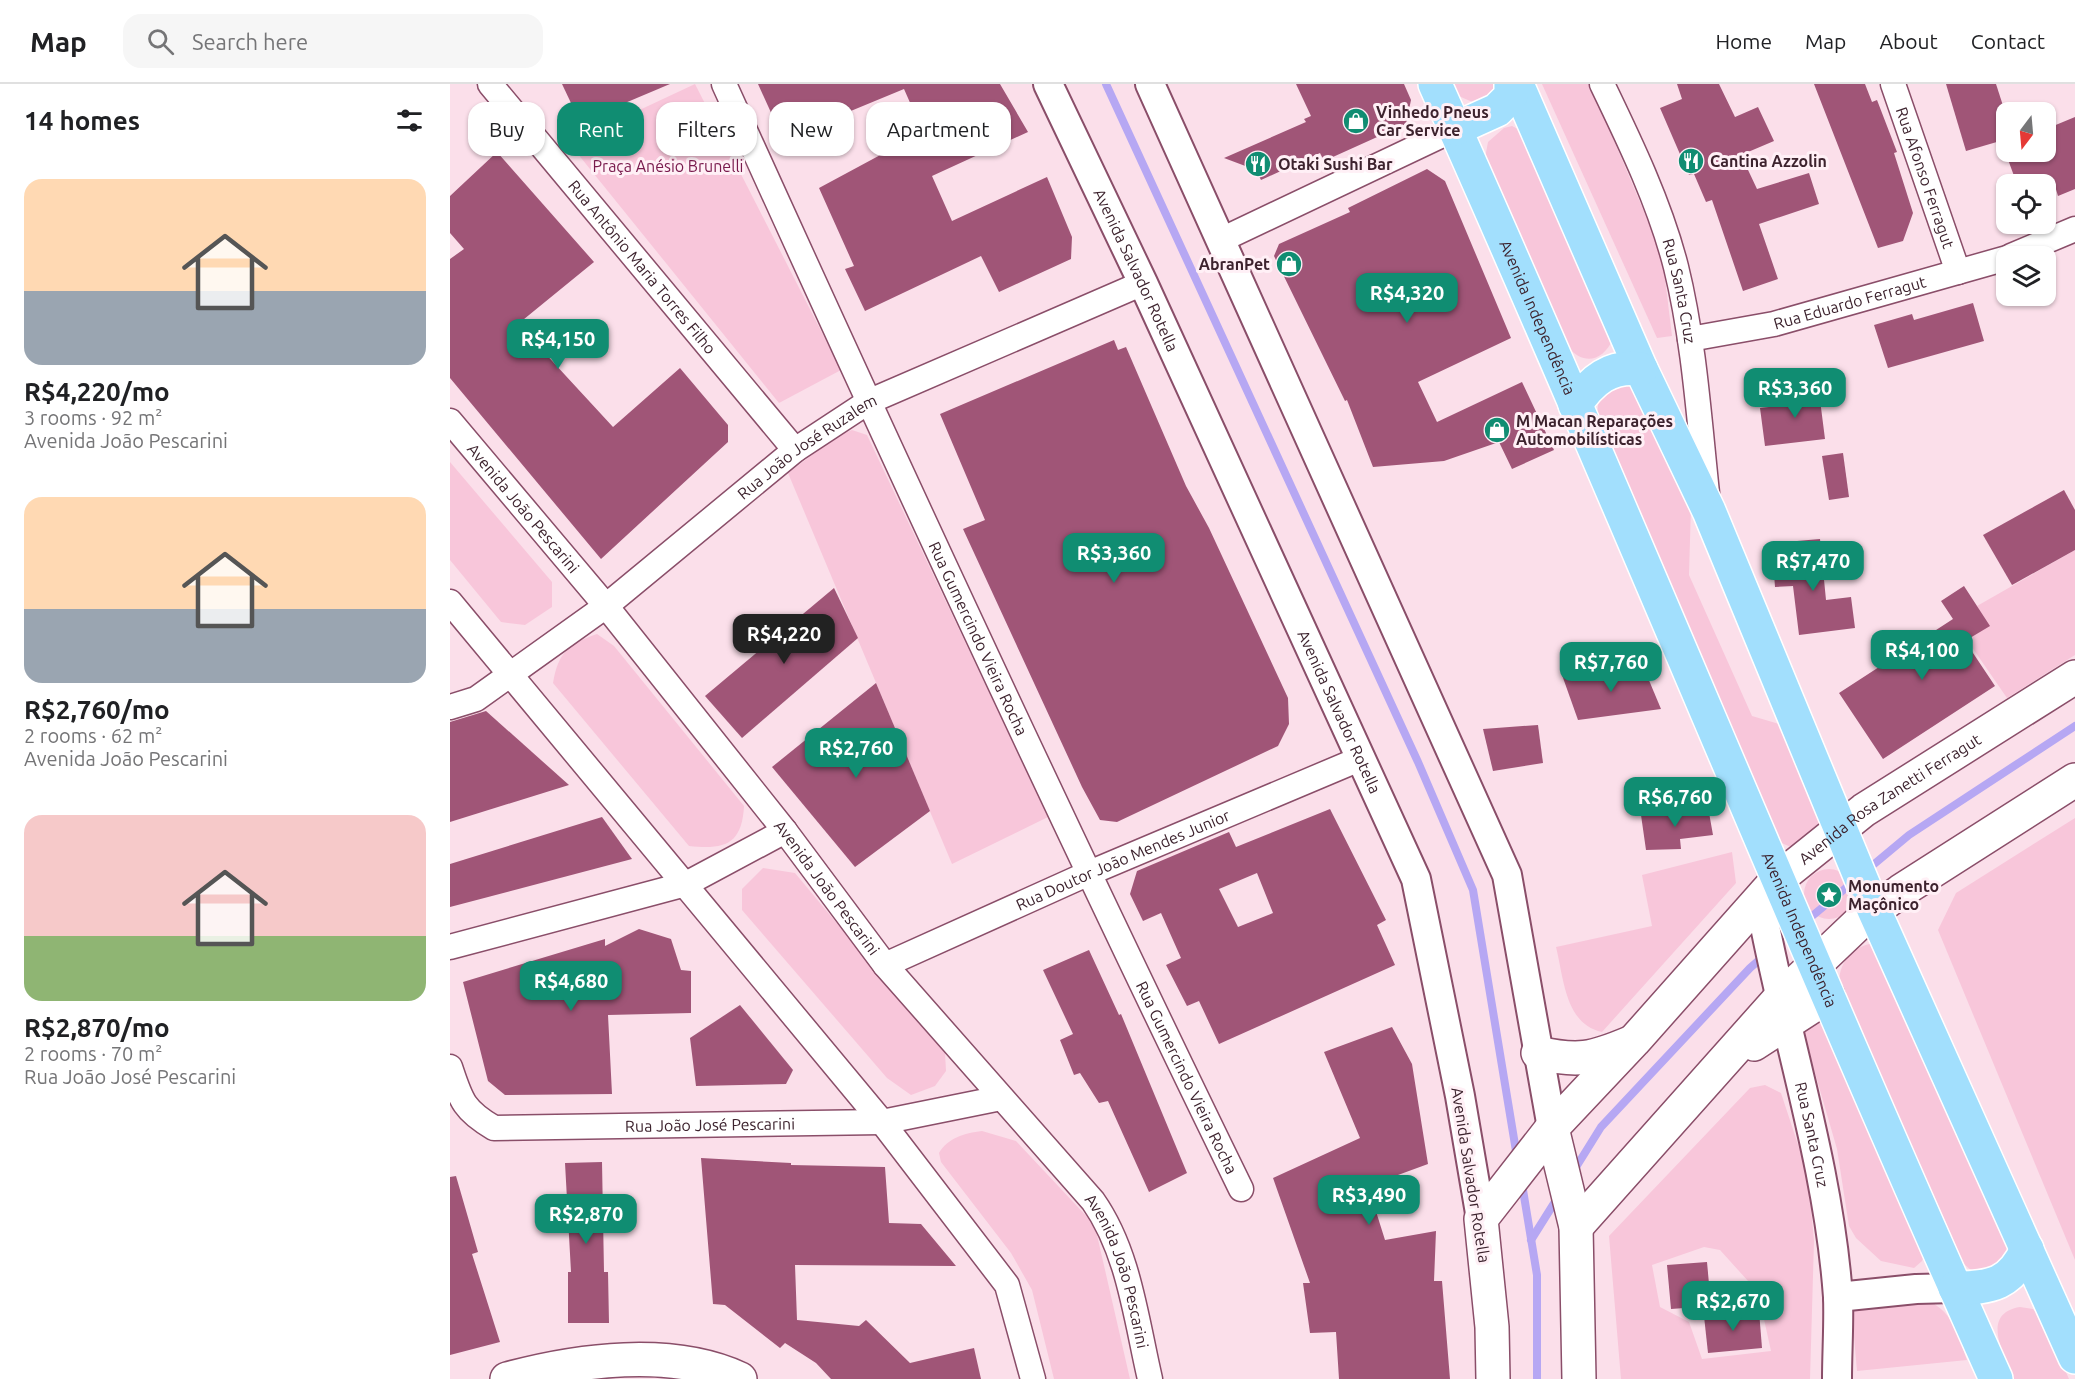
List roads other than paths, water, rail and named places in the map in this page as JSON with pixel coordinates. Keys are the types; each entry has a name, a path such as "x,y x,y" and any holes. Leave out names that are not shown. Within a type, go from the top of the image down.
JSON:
{"main road":[{"name":"Avenida Independência","path":"1435,84 1575,405 1771,886 1814,963 1996,1379"},
{"path":"1455,129 1497,110 1511,96 1511,84"},
{"path":"1517,84 1641,369 1709,511 1874,910 2075,1358"},
{"path":"1575,405 1596,379 1609,372 1629,367 1641,369"},
{"name":"Avenida Rosa Zanetti Ferragut","path":"1481,1220 1551,1128 1634,1041 1771,886 1864,810 2075,677"},
{"path":"1576,1227 1720,1067 1784,1010 1814,963 1874,910 2075,780"},
{"path":"1784,1010 1828,996"},
{"path":"1538,1053 1569,1060 1601,1055 1634,1041"},
{"path":"1551,1128 1576,1227 1579,1379"},
{"name":"Avenida Salvador Rotella","path":"1481,1220 1492,1327 1493,1379"},
{"path":"1955,1288 1997,1285 2019,1267 2027,1249"},
{"path":"507,1379 553,1366 676,1361 729,1373 740,1379"}],"street":[{"name":"Rua Antônio Maria Torres Filho","path":"490,84 795,450"},
{"name":"Rua Gumercindo Vieira Rocha","path":"724,84 868,402 1087,874 1241,1189"},
{"name":"Avenida Salvador Rotella","path":"1048,84 1143,282 1416,879 1460,1096 1481,1220"},
{"path":"1150,84 1507,875 1551,1128"},
{"name":"Rua Santa Cruz","path":"1602,84 1649,190 1676,265 1690,339 1709,511"},
{"name":"Rua Afonso Ferragut","path":"1893,84 1958,272"},
{"path":"1221,240 1455,129"},
{"name":"Rua Eduardo Ferragut","path":"2035,246 2075,229"},
{"name":"Rua Eduardo Ferragut","path":"1690,339 1774,324 1996,261"},
{"name":"Rua João José Ruzalem","path":"450,707 476,699 606,606 795,450 868,402 1143,282"},
{"name":"Avenida João Pescarini","path":"450,421 606,606 785,831 885,965 1093,1201 1109,1223 1125,1269 1150,1379"},
{"path":"450,602 882,1122 1007,1286 1033,1379"},
{"name":"Rua Doutor João Mendes Junior","path":"885,965 1087,874 1362,758"},
{"path":"450,947 686,884 785,831"},
{"name":"Rua Santa Cruz","path":"1771,886 1764,921 1819,1174 1838,1297 1837,1379"},
{"name":"Rua João José Pescarini","path":"450,1067 458,1092 471,1115 494,1128 882,1122 1001,1098"},
{"path":"1838,1297 1916,1289 1955,1288"}],"waterway":[{"path":"1106,84 1418,762 1473,890 1517,1157"},
{"path":"1867,870 1909,835 2075,726"},
{"path":"1805,922 1853,882"},
{"path":"1573,1172 1601,1127 1750,968 1765,955"},
{"path":"1522,1184 1537,1275 1537,1379"},
{"path":"1531,1240 1558,1197"}],"place":[{"name":"Vinhedo Pneus Car Service","path":"1356,121"},
{"name":"Cantina Azzolin","path":"1691,161"},
{"name":"Otaki Sushi Bar","path":"1258,164"},
{"name":"AbranPet","path":"1289,264"},
{"name":"M Macan Reparações Automobilísticas","path":"1497,430"},
{"name":"Monumento Maçônico","path":"1829,895"}],"park label":[{"name":"Praça Anésio Brunelli","path":"668,166"}]}
